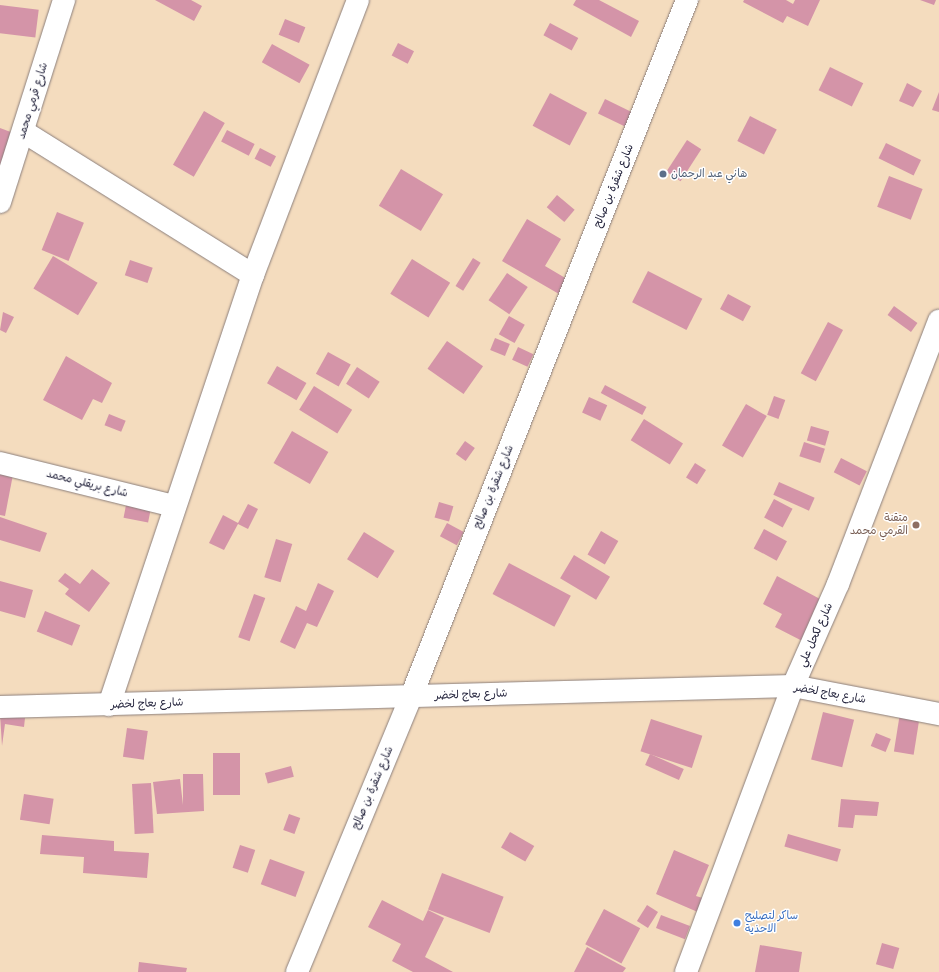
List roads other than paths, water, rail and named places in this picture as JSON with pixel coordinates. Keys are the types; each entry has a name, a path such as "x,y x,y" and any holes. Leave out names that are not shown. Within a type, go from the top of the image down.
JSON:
{"street":[{"name":"شارع قرمي محمد","path":"0,202 24,132 64,0"},
{"path":"109,705 174,506 253,275 358,0"},
{"name":"شارع شقرة بن صالح","path":"297,972 411,697 687,0"},
{"path":"24,132 253,275"},
{"name":"شارع لكحل علي","path":"686,972 793,686 838,584 939,320"},
{"name":"شارع بريقلي محمد","path":"0,462 174,506"},
{"name":"شارع بعاج لخضر","path":"0,708 793,686 939,714"}],"place":[{"name":"هاني عبد الرحمان","path":"663,174"},
{"name":"متقنة القرمي محمد","path":"916,525"},
{"name":"ساكر لتصليح الاحذية","path":"737,923"}]}
